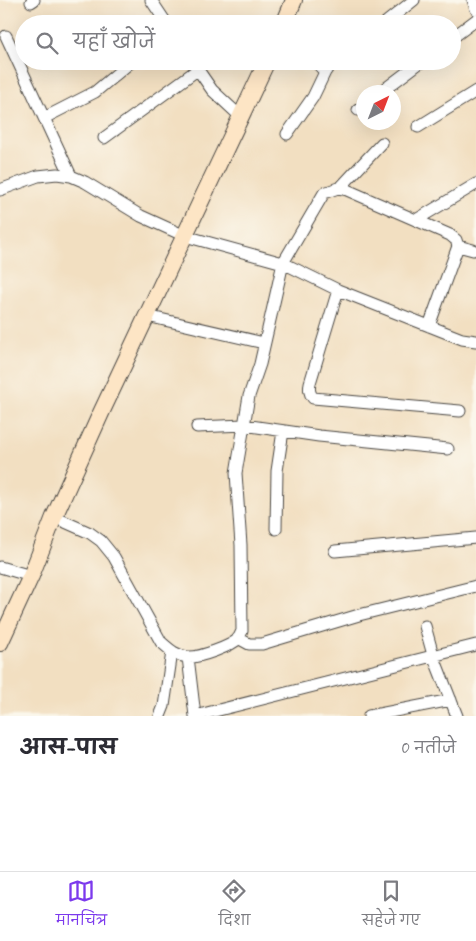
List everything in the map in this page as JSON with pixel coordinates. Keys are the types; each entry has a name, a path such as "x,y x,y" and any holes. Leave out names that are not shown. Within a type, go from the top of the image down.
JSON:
{"street":[{"path":"151,0 161,15"},
{"path":"288,15 294,0"},
{"path":"395,15 414,0"},
{"path":"473,0 476,9"},
{"path":"461,31 476,20"},
{"path":"6,36 15,55"},
{"path":"22,70 71,176"},
{"path":"44,118 94,92 121,70"},
{"path":"104,138 190,70"},
{"path":"198,70 212,90 241,117"},
{"path":"0,643 31,576 54,517 263,70"},
{"path":"390,85 410,70"},
{"path":"287,134 313,96 325,72"},
{"path":"418,127 476,90"},
{"path":"340,188 382,143"},
{"path":"0,190 38,176 57,174 71,176 93,186 141,216 185,236 283,263 338,290 462,339 476,342"},
{"path":"416,220 476,184"},
{"path":"54,517 101,541 114,557 161,642 172,652 188,657 220,648 238,638 242,630 241,545 236,473 249,396 260,364 283,263 324,193 332,188 340,188 450,235 456,240 458,246 429,326"},
{"path":"458,246 473,250"},
{"path":"338,290 310,382 309,390 313,398 460,411"},
{"path":"147,316 264,343"},
{"path":"197,427 244,425 319,436 448,449"},
{"path":"276,529 277,471 283,431"},
{"path":"335,551 476,538"},
{"path":"0,567 31,576"},
{"path":"238,638 248,644 262,644 359,615 476,586"},
{"path":"425,626 433,655 457,716"},
{"path":"188,657 195,716 476,645"},
{"path":"160,716 164,706 172,652"},
{"path":"369,716 451,700"}]}
